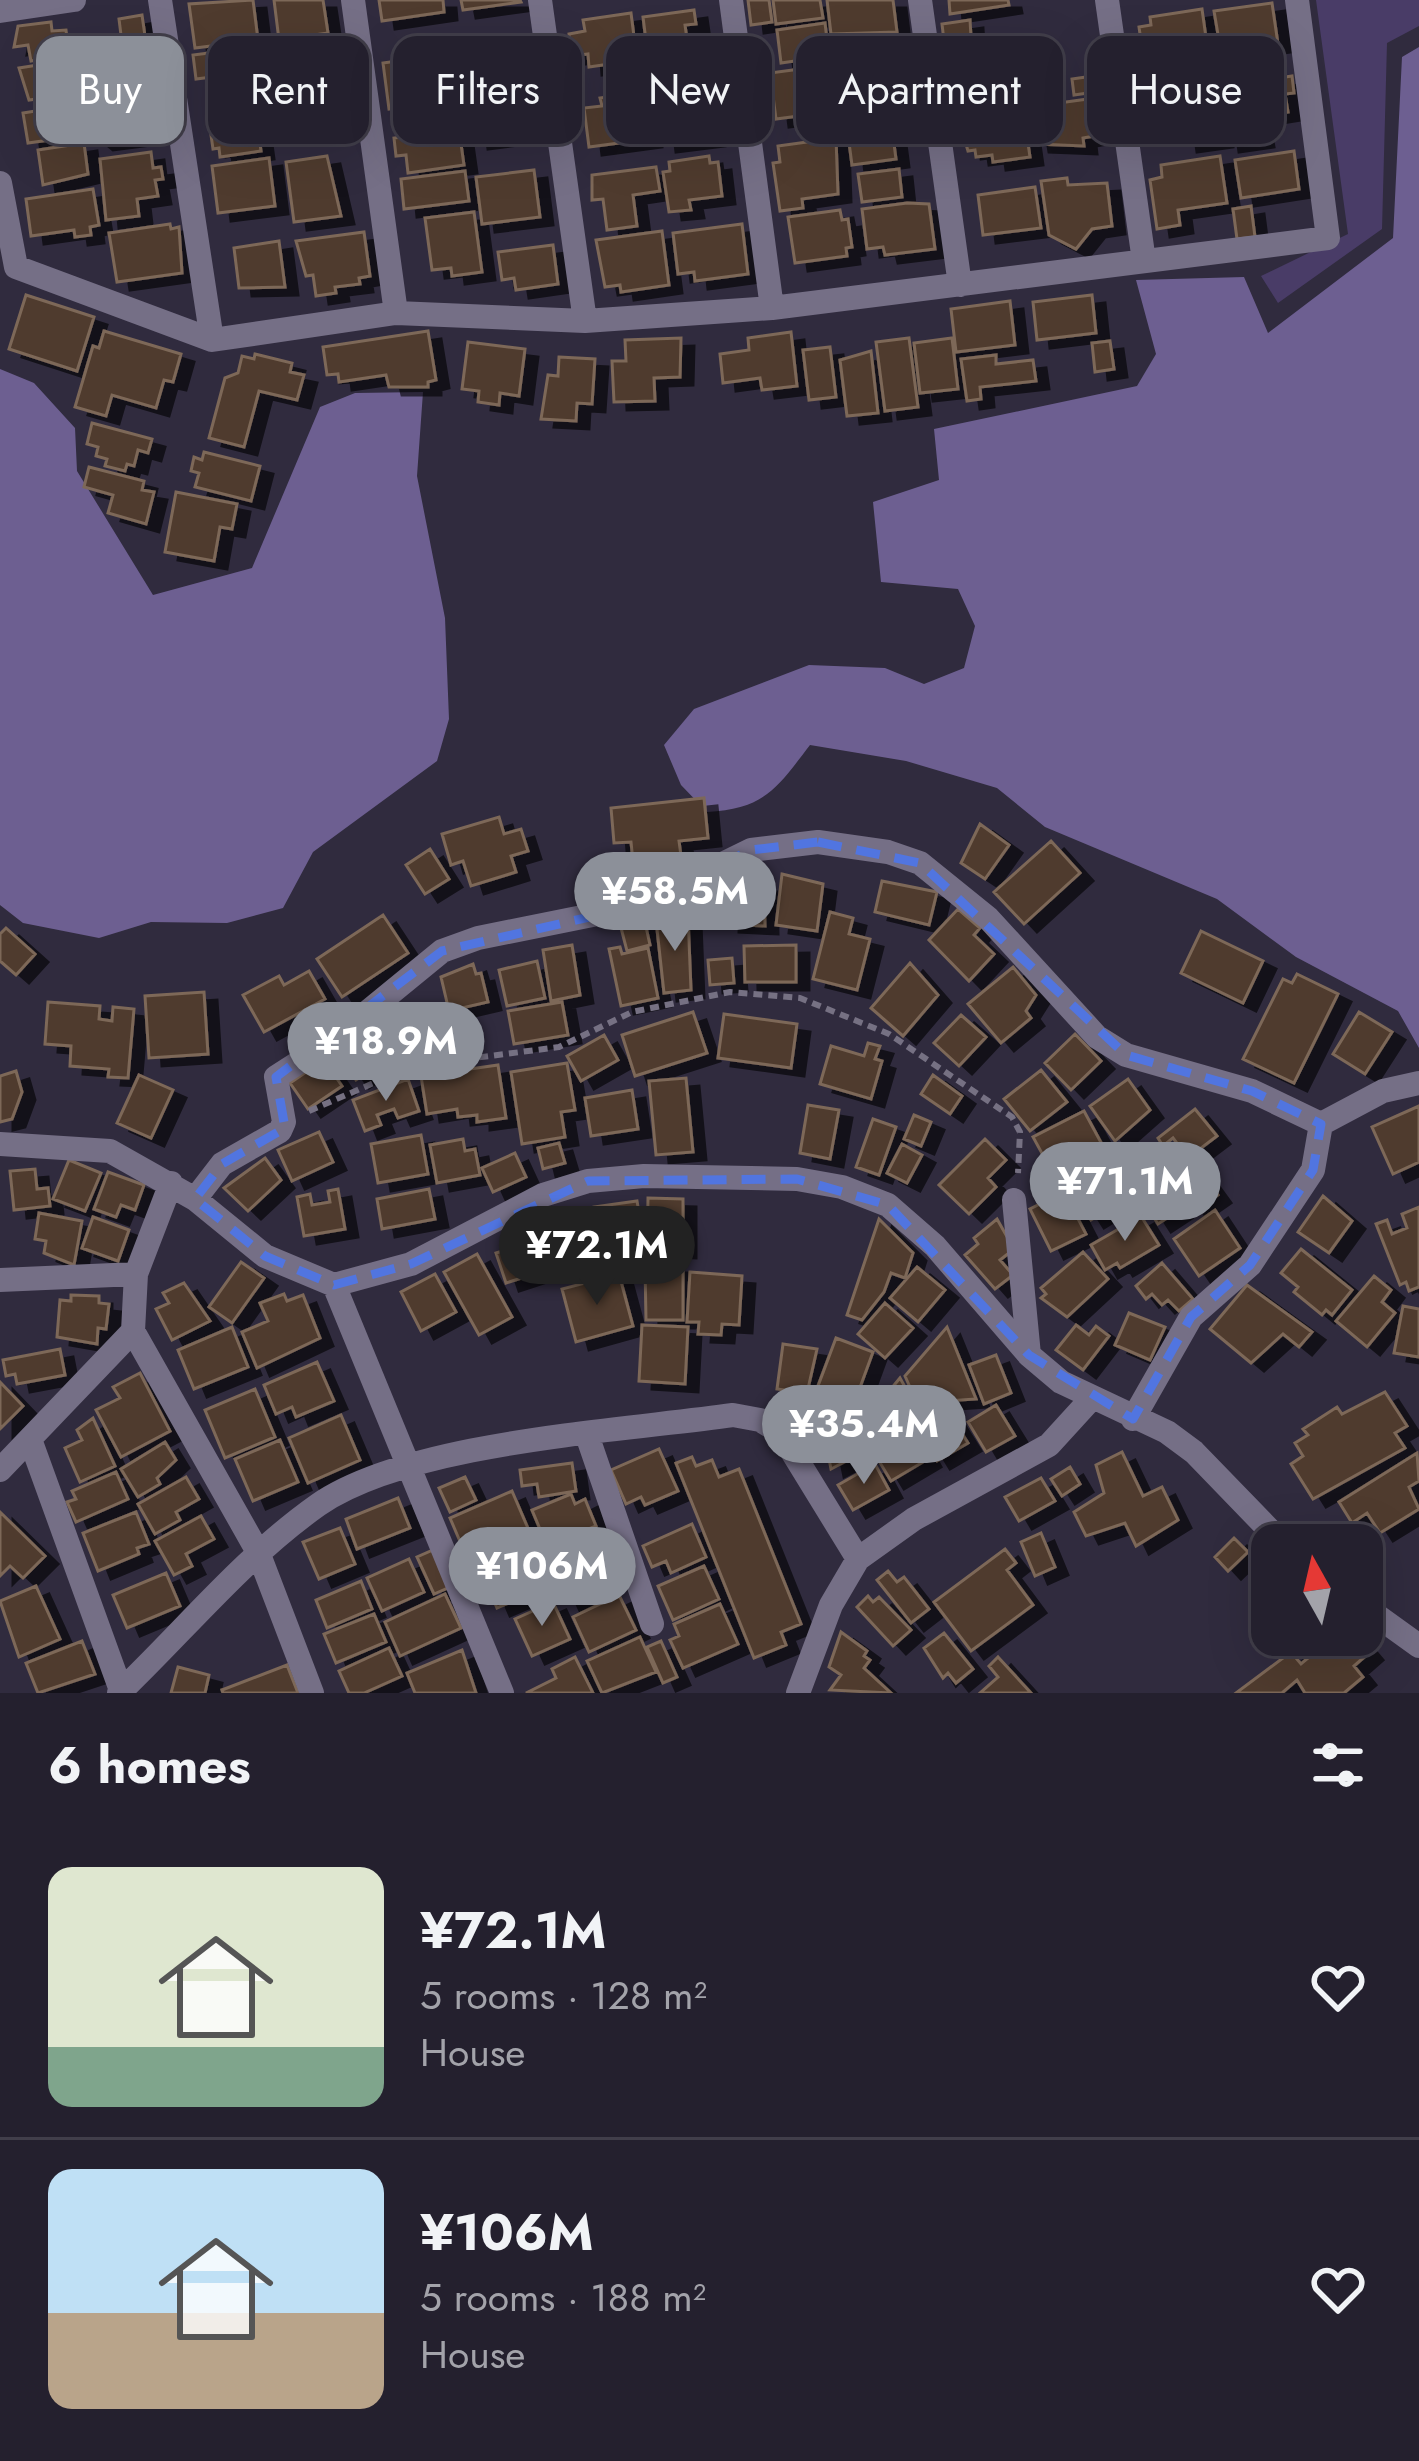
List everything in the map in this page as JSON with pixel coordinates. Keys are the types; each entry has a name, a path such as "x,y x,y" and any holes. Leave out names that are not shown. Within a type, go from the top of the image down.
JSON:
{"street":[{"path":"0,11 74,0"},
{"path":"160,0 212,340"},
{"path":"352,0 396,313"},
{"path":"540,0 585,321"},
{"path":"731,0 772,308"},
{"path":"920,0 960,285"},
{"path":"1107,0 1144,261"},
{"path":"1,193 16,267 212,340 396,313 585,321 772,308 1328,238 1298,0"},
{"path":"195,1199 222,1164 280,1131 284,1122 276,1077 332,1041 442,951 478,938 637,906 751,850 818,842 889,852 920,863 988,918 1096,1037 1126,1055 1252,1091 1321,1124"},
{"path":"1321,1124 1383,1090 1419,1083"},
{"path":"1133,1420 1191,1318 1250,1264 1313,1170 1321,1124"},
{"path":"0,1144 110,1151 195,1199 265,1256 334,1285 411,1264 543,1195 588,1181 644,1176 797,1179 842,1187 888,1205 934,1246 1029,1355 1091,1399 1167,1432 1194,1452 1264,1524"},
{"path":"171,1183 136,1274 133,1331 258,1552 313,1693"},
{"path":"1014,1200 1029,1355"},
{"path":"0,1280 136,1274"},
{"path":"334,1285 502,1693"},
{"path":"0,1470 133,1331"},
{"path":"798,1693 831,1605 858,1559 914,1519 1049,1445 1091,1399"},
{"path":"31,1442 121,1692 258,1552 322,1502 410,1462 734,1415 760,1420 780,1432 858,1559"},
{"path":"586,1436 652,1624"},
{"path":"1383,1618 1417,1639"}],"path":[{"path":"284,1122 413,1066 559,1048 652,1006 694,995 758,993 800,998 889,1034 1012,1117 1020,1132 1014,1200"}],"highlighted area":[{"path":"818,842 920,863 1126,1055 1252,1091 1321,1124 1313,1170 1250,1265 1191,1317 1133,1419 1029,1355 888,1205 797,1179 588,1181 411,1264 334,1285 265,1256 195,1199 222,1164 285,1128 276,1077 442,951 637,906 751,850"}],"shaded area":[{"path":"1316,0 1419,0 1419,26 1387,43 1382,229 1278,303 1261,276 1348,234"},
{"path":"1419,47 1419,1048 1398,1011 1296,957 1217,899 1045,827 997,788 906,761 810,745 768,794 743,806 707,812 681,785 664,745 694,709 809,665 885,668 924,684 964,668 975,626 958,589 881,582 873,502 939,480 934,429 1137,386 1156,354 1136,280 1244,277 1268,333 1393,238 1402,57"},
{"path":"0,369 34,383 75,428 77,471 153,595 252,568 320,407 355,393 423,392 417,476 445,618 449,719 437,761 313,852 283,908 227,923 151,922 99,938 23,923 0,905"}],"building":[{"path":"253,0 258,36 208,36 208,46 195,48 189,4"},
{"path":"274,0 323,0 328,33 278,36"},
{"path":"379,0 443,0 444,12 382,21"},
{"path":"461,0 520,0 521,2 463,10"},
{"path":"748,0 769,0 772,22 751,25"},
{"path":"773,0 820,0 823,18 776,24"},
{"path":"827,0 893,0 897,32 831,34"},
{"path":"949,0 1008,0 1009,5 950,14"},
{"path":"1272,3 1277,36 1218,36 1214,11"},
{"path":"1202,9 1206,36 1140,36 1139,27 1151,25 1150,17"},
{"path":"694,10 696,24 685,25 687,36 645,36 643,17"},
{"path":"631,13 634,36 606,36 606,65 589,67 588,54 582,55 582,36 569,34 585,31 583,20"},
{"path":"142,15 145,36 114,36 121,35 119,19"},
{"path":"970,20 971,36 943,36 942,24"},
{"path":"51,22 52,31 66,30 67,36 36,36 36,60 31,61 28,45 14,47 18,26"},
{"path":"825,23 827,36 796,36 796,61 781,63 777,30"},
{"path":"208,53 208,78 196,79 193,55"},
{"path":"393,62 393,108 389,109 383,63"},
{"path":"36,65 36,99 29,100 19,68"},
{"path":"796,70 796,116 776,119 772,73"},
{"path":"1292,76 1294,93 1285,94 1288,112 1284,113 1284,77"},
{"path":"1087,77 1087,93 1074,95 1072,79"},
{"path":"606,97 606,144 612,144 589,147 584,108 602,106 600,98"},
{"path":"1087,99 1084,146 1036,144 1063,144 1063,102"},
{"path":"36,111 36,142 28,143 23,113"},
{"path":"84,144 88,174 43,185 38,150"},
{"path":"212,144 260,144 261,151 220,157 219,148 213,149"},
{"path":"395,144 461,144 464,165 408,173 406,155 396,156"},
{"path":"836,144 838,194 802,199 803,208 780,211 773,163 780,162 778,146"},
{"path":"849,144 894,144 896,159 852,165"},
{"path":"966,144 1028,144 1030,157 993,162 992,155 976,157 975,150 968,151"},
{"path":"1294,151 1299,189 1241,198 1235,160"},
{"path":"151,152 153,168 161,167 163,179 155,180 158,196 137,199 139,216 106,220 100,159"},
{"path":"327,156 341,216 294,222 286,162"},
{"path":"709,156 710,163 718,162 722,196 689,200 691,210 669,212 663,172 670,171 669,162"},
{"path":"1220,156 1227,203 1178,210 1180,225 1157,229 1150,180 1162,177 1161,165"},
{"path":"269,158 275,206 218,213 212,166"},
{"path":"656,167 660,191 633,195 637,226 607,230 603,199 592,200 592,175"},
{"path":"899,169 902,197 862,202 858,174"},
{"path":"534,170 540,217 482,224 476,177"},
{"path":"465,171 469,201 404,209 401,179"},
{"path":"1067,178 1068,185 1107,183 1112,226 1092,229 1076,249 1049,235 1041,181"},
{"path":"1035,187 1041,228 983,235 978,195"},
{"path":"93,189 99,225 90,227 91,235 75,237 74,230 31,236 26,199"},
{"path":"929,204 935,249 885,255 883,247 867,249 862,209"},
{"path":"1251,206 1255,237 1237,239 1233,209"},
{"path":"840,210 842,220 848,219 852,247 846,248 847,256 795,263 788,217"},
{"path":"474,212 482,272 452,276 451,268 432,270 425,218"},
{"path":"170,224 171,229 179,227 182,273 117,282 109,233"},
{"path":"742,224 748,274 695,281 694,272 678,274 673,233"},
{"path":"662,231 669,285 621,292 620,285 605,287 596,240"},
{"path":"364,232 370,276 359,278 360,284 335,287 336,293 316,296 313,275 306,276 296,241"},
{"path":"279,241 285,287 239,288 234,248"},
{"path":"553,245 558,284 516,290 514,278 502,280 498,252"},
{"path":"26,295 94,317 77,371 9,349"},
{"path":"1092,295 1096,333 1037,340 1033,302"},
{"path":"1010,301 1015,345 956,352 951,309"},
{"path":"104,331 181,354 173,382 164,380 156,408 112,395 106,416 75,407 93,346 99,348"},
{"path":"428,331 436,380 428,382 428,387 389,387 386,375 339,382 338,374 327,375 323,347"},
{"path":"791,332 797,386 762,390 760,378 723,383 720,354 749,350 748,338"},
{"path":"681,338 680,377 654,378 655,401 614,402 612,361 626,361 625,340"},
{"path":"909,338 918,407 885,411 876,342"},
{"path":"952,338 958,389 920,393 914,343"},
{"path":"1110,341 1114,369 1095,372 1092,343"},
{"path":"468,342 525,349 519,396 500,393 499,405 478,402 479,391 462,389"},
{"path":"830,347 836,397 809,400 803,350"},
{"path":"871,351 878,413 847,416 840,360"},
{"path":"255,354 292,363 290,372 304,375 297,400 259,391 244,447 209,438 225,378 238,373 242,356 254,359"},
{"path":"996,355 996,364 1033,360 1036,381 980,387 981,399 967,401 961,359"},
{"path":"559,357 595,359 592,404 577,403 576,421 541,419 548,375 558,376"},
{"path":"92,423 152,439 148,453 138,450 134,466 127,464 125,471 105,466 107,459 96,456 98,447 87,444"},
{"path":"204,452 260,466 251,501 195,487 199,473 191,471 194,457 202,460"},
{"path":"89,467 144,481 142,490 154,492 146,524 108,513 113,495 84,487"},
{"path":"176,492 237,504 232,529 220,527 214,561 165,552"},
{"path":"704,798 708,838 679,841 681,856 633,861 631,842 614,843 611,808"},
{"path":"499,817 504,834 521,829 528,851 511,856 516,872 471,886 463,861 451,865 442,834"},
{"path":"980,824 1009,845 985,879 961,863"},
{"path":"1051,841 1080,873 1024,924 994,892"},
{"path":"430,849 449,879 425,894 406,865"},
{"path":"782,874 823,884 817,931 776,925"},
{"path":"882,881 937,892 929,925 875,912"},
{"path":"728,882 764,884 765,926 726,924"},
{"path":"958,909 980,928 974,935 994,954 969,981 929,940"},
{"path":"830,912 853,918 849,934 870,939 857,990 813,979"},
{"path":"383,915 408,953 342,997 317,959"},
{"path":"688,916 691,990 664,993 656,920"},
{"path":"644,918 650,945 627,951 620,924"},
{"path":"6,928 35,954 16,975 0,961 0,934"},
{"path":"1201,931 1263,961 1243,1003 1181,973"},
{"path":"572,945 580,995 551,1001 543,950"},
{"path":"796,945 796,982 745,982 744,946"},
{"path":"620,947 622,954 648,948 658,998 621,1006 609,949"},
{"path":"732,958 734,983 710,985 708,960"},
{"path":"537,961 545,998 507,1006 499,970"},
{"path":"910,963 938,995 903,1036 871,1008"},
{"path":"473,964 476,974 481,973 488,1002 449,1011 441,977"},
{"path":"1013,967 1036,995 1026,1011 1031,1018 1001,1043 968,1004"},
{"path":"309,971 325,999 264,1032 243,995 279,976 284,985"},
{"path":"1297,974 1338,994 1294,1083 1243,1059 1283,979 1292,983"},
{"path":"204,992 208,1054 149,1058 145,996"},
{"path":"48,1002 100,1006 99,1019 112,1021 113,1007 134,1009 128,1078 108,1077 109,1069 70,1066 71,1046 45,1044"},
{"path":"562,1002 568,1035 514,1044 508,1011"},
{"path":"693,1012 707,1053 635,1076 622,1035"},
{"path":"1359,1012 1392,1032 1365,1074 1333,1054"},
{"path":"724,1014 797,1024 791,1068 718,1058"},
{"path":"961,1015 986,1037 959,1066 934,1043"},
{"path":"409,1016 410,1023 452,1017 460,1044 404,1059 393,1020"},
{"path":"379,1026 397,1053 356,1080 338,1053"},
{"path":"1075,1034 1101,1061 1071,1090 1045,1063"},
{"path":"604,1035 618,1060 581,1081 567,1056"},
{"path":"868,1043 880,1046 875,1059 882,1061 871,1099 820,1084 831,1046 864,1056"},
{"path":"324,1060 342,1086 308,1109 290,1083"},
{"path":"567,1063 575,1110 561,1112 565,1137 522,1144 511,1072"},
{"path":"498,1065 506,1118 477,1122 477,1115 458,1117 457,1109 427,1114 421,1076"},
{"path":"1041,1070 1067,1102 1030,1131 1004,1099"},
{"path":"16,1071 22,1092 12,1119 0,1122 0,1076"},
{"path":"139,1075 173,1090 151,1138 117,1123"},
{"path":"933,1075 962,1096 950,1114 921,1094"},
{"path":"686,1078 693,1152 656,1155 649,1081"},
{"path":"408,1079 419,1111 398,1118 394,1109 377,1115 381,1125 365,1131 353,1100"},
{"path":"1128,1079 1150,1110 1115,1141 1090,1106"},
{"path":"632,1090 638,1129 591,1136 585,1098"},
{"path":"808,1105 839,1110 830,1159 800,1153"},
{"path":"1419,1106 1419,1162 1393,1174 1372,1127"},
{"path":"1195,1109 1217,1136 1188,1158 1173,1138 1163,1146 1158,1138"},
{"path":"1084,1111 1105,1150 1068,1170 1063,1161 1050,1168 1033,1137"},
{"path":"914,1115 931,1122 921,1146 904,1139"},
{"path":"873,1119 896,1127 879,1175 856,1167"},
{"path":"319,1132 333,1162 292,1181 278,1150"},
{"path":"421,1135 428,1174 378,1183 371,1144"},
{"path":"463,1139 465,1151 475,1149 480,1175 437,1183 430,1145"},
{"path":"985,1139 1006,1160 988,1178 996,1187 969,1214 939,1185"},
{"path":"559,1143 565,1163 543,1169 538,1148"},
{"path":"902,1144 922,1155 907,1183 887,1173"},
{"path":"515,1153 526,1177 493,1192 482,1168"},
{"path":"265,1158 281,1180 248,1211 224,1188"},
{"path":"1105,1159 1129,1196 1091,1220 1067,1182"},
{"path":"69,1160 101,1173 85,1211 53,1199"},
{"path":"35,1169 37,1189 48,1188 50,1206 14,1210 10,1171"},
{"path":"1199,1169 1218,1195 1195,1211 1176,1185"},
{"path":"108,1172 144,1185 135,1210 121,1205 116,1217 94,1209"},
{"path":"1159,1179 1179,1210 1158,1224 1138,1193"},
{"path":"338,1189 345,1229 304,1236 297,1197 310,1194 312,1205 330,1202 328,1191"},
{"path":"429,1189 435,1219 382,1229 377,1199"},
{"path":"1064,1192 1086,1234 1051,1251 1030,1209"},
{"path":"1323,1196 1352,1221 1329,1253 1298,1232"},
{"path":"648,1198 683,1199 683,1250 661,1249 661,1261 647,1261"},
{"path":"637,1201 646,1253 602,1259 594,1207"},
{"path":"1419,1207 1419,1287 1409,1291 1406,1282 1400,1285 1376,1224 1387,1220 1392,1234 1407,1228 1402,1214"},
{"path":"1215,1210 1240,1248 1199,1276 1174,1239"},
{"path":"39,1213 82,1221 74,1265 44,1253 46,1241 35,1239"},
{"path":"1141,1216 1159,1245 1120,1268 1117,1263 1105,1270 1091,1245"},
{"path":"93,1217 129,1230 118,1261 82,1248"},
{"path":"879,1219 913,1253 905,1278 891,1273 884,1292 862,1320 847,1315"},
{"path":"997,1219 1014,1249 1000,1260 1013,1275 995,1289 965,1255 978,1244 974,1238"},
{"path":"560,1222 563,1234 573,1231 583,1267 562,1273 544,1226"},
{"path":"530,1232 543,1271 506,1283 496,1253 512,1248 508,1239"},
{"path":"1301,1249 1352,1290 1332,1315 1326,1310 1322,1315 1294,1292 1298,1287 1281,1273"},
{"path":"1083,1252 1108,1279 1067,1317 1041,1298 1046,1294 1041,1288"},
{"path":"477,1254 512,1317 479,1335 444,1272"},
{"path":"241,1262 264,1278 232,1323 209,1307"},
{"path":"1162,1263 1193,1299 1179,1311 1168,1300 1162,1305 1152,1294 1146,1299 1136,1286"},
{"path":"645,1265 683,1265 683,1320 646,1320"},
{"path":"917,1267 945,1290 918,1322 890,1298"},
{"path":"690,1272 742,1276 739,1325 722,1324 721,1335 698,1334 699,1322 687,1322"},
{"path":"435,1274 456,1312 421,1331 401,1292"},
{"path":"619,1274 633,1326 576,1342 562,1289"},
{"path":"1374,1276 1391,1290 1382,1302 1395,1313 1367,1347 1336,1321"},
{"path":"184,1283 210,1321 172,1340 156,1309 169,1303 163,1293"},
{"path":"1247,1285 1312,1332 1299,1347 1283,1334 1251,1363 1210,1329"},
{"path":"284,1294 287,1301 303,1295 320,1338 257,1368 242,1332 268,1321 260,1303"},
{"path":"71,1295 99,1296 99,1303 109,1304 106,1329 98,1328 97,1344 57,1337 60,1300 71,1301"},
{"path":"885,1303 913,1328 885,1358 858,1334"},
{"path":"1403,1306 1419,1309 1419,1357 1394,1353"},
{"path":"1129,1313 1165,1327 1150,1360 1115,1345"},
{"path":"642,1325 688,1327 685,1384 639,1381"},
{"path":"1076,1325 1089,1335 1096,1326 1109,1336 1083,1370 1056,1350"},
{"path":"232,1327 248,1367 194,1389 178,1350"},
{"path":"947,1327 976,1399 917,1403 905,1376"},
{"path":"836,1338 873,1352 855,1401 818,1386"},
{"path":"783,1344 817,1349 807,1393 777,1389"},
{"path":"60,1349 65,1375 17,1384 15,1374 6,1376 3,1360"},
{"path":"996,1355 1011,1393 984,1404 969,1365"},
{"path":"317,1362 334,1401 296,1417 292,1407 276,1414 264,1385"},
{"path":"140,1373 170,1431 121,1457 96,1410 120,1398 113,1387"},
{"path":"900,1378 920,1414 884,1434 872,1412"},
{"path":"0,1382 23,1406 0,1429"},
{"path":"255,1389 275,1437 225,1458 205,1410"},
{"path":"1385,1392 1407,1426 1395,1433 1405,1448 1313,1499 1291,1464 1303,1456 1295,1443 1308,1435 1303,1429 1337,1407 1342,1414"},
{"path":"996,1405 1015,1436 986,1452 968,1422"},
{"path":"864,1410 882,1442 831,1469 820,1414"},
{"path":"949,1413 968,1443 937,1461 919,1431"},
{"path":"341,1415 360,1460 308,1483 289,1438"},
{"path":"93,1418 115,1466 80,1482 65,1448 82,1440 77,1430"},
{"path":"914,1434 928,1459 891,1481 876,1456"},
{"path":"280,1440 298,1482 253,1501 235,1459"},
{"path":"165,1442 176,1460 157,1478 160,1484 138,1497 121,1469"},
{"path":"659,1449 678,1491 645,1505 641,1497 626,1504 611,1470"},
{"path":"1122,1452 1143,1496 1162,1487 1178,1520 1136,1546 1125,1523 1086,1536 1074,1512 1104,1493 1096,1465"},
{"path":"1417,1453 1419,1481 1409,1487 1419,1509 1383,1531 1383,1524 1374,1524 1367,1513 1352,1523 1339,1502"},
{"path":"692,1457 696,1466 712,1460 719,1477 739,1469 801,1624 781,1632 786,1645 754,1658 676,1463"},
{"path":"572,1463 576,1491 539,1497 537,1484 522,1486 520,1470"},
{"path":"875,1464 889,1490 853,1510 838,1485"},
{"path":"1070,1467 1080,1484 1062,1496 1051,1479"},
{"path":"116,1472 128,1499 76,1522 67,1502 76,1499 72,1491"},
{"path":"186,1477 199,1499 176,1512 180,1520 155,1534 138,1504"},
{"path":"465,1477 476,1500 450,1512 439,1488"},
{"path":"1041,1478 1055,1501 1019,1521 1005,1497"},
{"path":"512,1491 530,1533 468,1560 450,1518"},
{"path":"571,1494 575,1504 585,1499 596,1526 547,1546 532,1510"},
{"path":"398,1498 410,1528 357,1549 346,1519"},
{"path":"0,1512 45,1556 23,1578 10,1566 0,1576"},
{"path":"136,1512 149,1544 137,1548 139,1554 98,1571 83,1533"},
{"path":"201,1516 214,1539 186,1554 192,1566 174,1575 155,1541"},
{"path":"692,1524 706,1557 671,1573 666,1561 652,1567 643,1546"},
{"path":"340,1528 355,1564 319,1579 303,1542"},
{"path":"1041,1533 1055,1567 1035,1576 1021,1542"},
{"path":"1234,1538 1248,1552 1228,1571 1215,1557"},
{"path":"598,1541 612,1574 602,1578 598,1570 583,1577 589,1593 567,1603 549,1563"},
{"path":"1005,1549 1016,1563 1007,1570 1033,1605 971,1651 934,1602"},
{"path":"433,1550 450,1587 434,1594 417,1557"},
{"path":"535,1550 550,1585 497,1608 482,1573"},
{"path":"409,1559 424,1592 382,1611 367,1578"},
{"path":"704,1566 719,1599 673,1620 658,1586"},
{"path":"888,1571 897,1582 904,1577 929,1609 911,1623 877,1580"},
{"path":"166,1573 180,1606 127,1628 113,1595"},
{"path":"361,1581 372,1609 327,1628 316,1600"},
{"path":"36,1586 60,1639 19,1657 0,1601"},
{"path":"445,1594 461,1628 400,1656 385,1622"},
{"path":"619,1595 636,1630 589,1652 573,1617"},
{"path":"868,1596 873,1602 879,1597 911,1630 893,1646 857,1607"},
{"path":"553,1602 570,1639 532,1656 515,1619"},
{"path":"720,1604 738,1644 683,1668 670,1640 679,1636 674,1624"},
{"path":"374,1614 386,1642 336,1663 324,1634"},
{"path":"841,1632 867,1651 864,1656 870,1660 864,1668 891,1693 830,1690 841,1675 829,1667"},
{"path":"944,1633 973,1669 956,1683 948,1673 943,1678 924,1648"},
{"path":"640,1637 656,1672 602,1693 587,1661"},
{"path":"82,1641 95,1674 38,1693 26,1663"},
{"path":"661,1641 677,1677 663,1683 647,1647"},
{"path":"389,1648 402,1676 364,1693 349,1693 339,1671"},
{"path":"462,1650 476,1693 415,1693 407,1673"},
{"path":"1286,1656 1294,1656 1301,1664 1310,1656 1365,1656 1354,1666 1363,1677 1344,1693 1305,1693 1297,1680 1282,1693 1236,1693"},
{"path":"575,1657 593,1693 526,1693 556,1678 552,1669"},
{"path":"998,1657 1031,1693 980,1693 998,1677 989,1666"},
{"path":"287,1665 298,1693 223,1693 222,1690"},
{"path":"178,1667 209,1675 205,1693 171,1693"}]}
